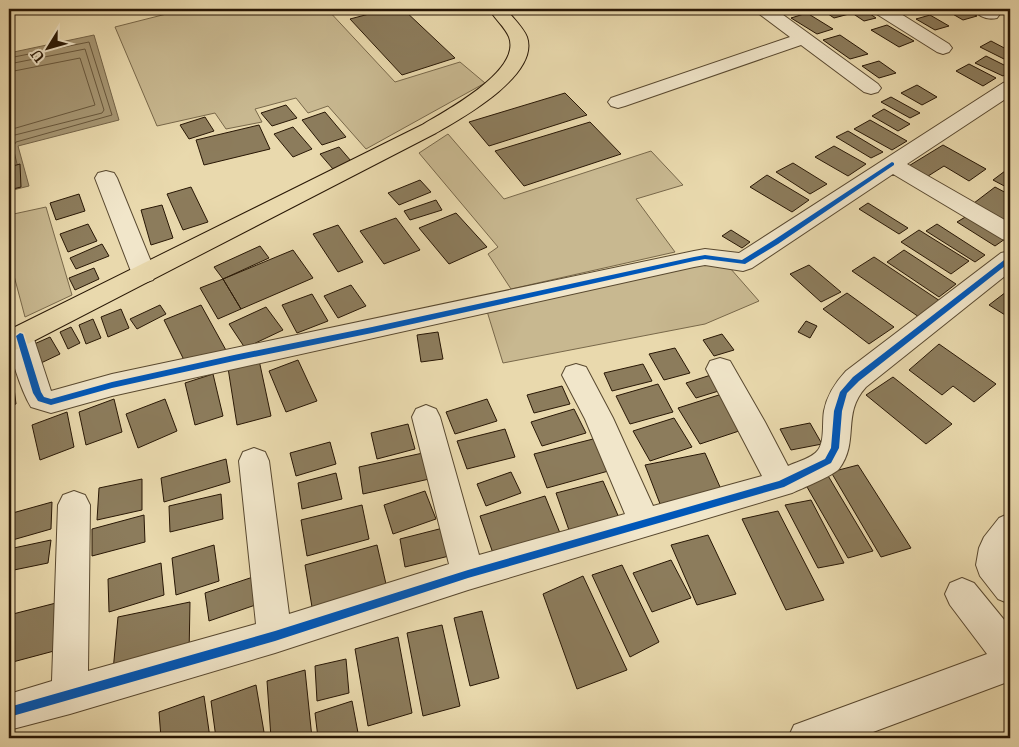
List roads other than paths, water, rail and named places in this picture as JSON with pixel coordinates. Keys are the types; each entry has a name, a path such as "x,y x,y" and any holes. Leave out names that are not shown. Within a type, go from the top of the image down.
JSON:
{"main road":[{"path":"14,339 429,128 479,99 511,67 517,54 518,37 497,9"}],"street":[{"path":"764,9 871,88"},
{"path":"881,9 943,48"},
{"path":"618,102 804,38"},
{"path":"14,339 36,393 41,399 51,402 112,385 694,259 704,257 743,262 1010,87"},
{"path":"892,164 1010,233"},
{"path":"106,178 144,274"},
{"path":"9,712 275,636 468,574 781,484 828,461 835,448 838,411 844,392 856,379 1010,259"},
{"path":"720,369 755,431 781,484"},
{"path":"576,374 602,426 644,522"},
{"path":"426,417 468,574"},
{"path":"254,461 275,636"},
{"path":"70,696 74,505"},
{"path":"1010,528 995,548 992,565 1010,588"},
{"path":"962,594 1010,655"},
{"path":"807,738 1010,663"}],"water":[{"path":"94,35 119,120 18,146 29,186 9,191 9,53"}]}
